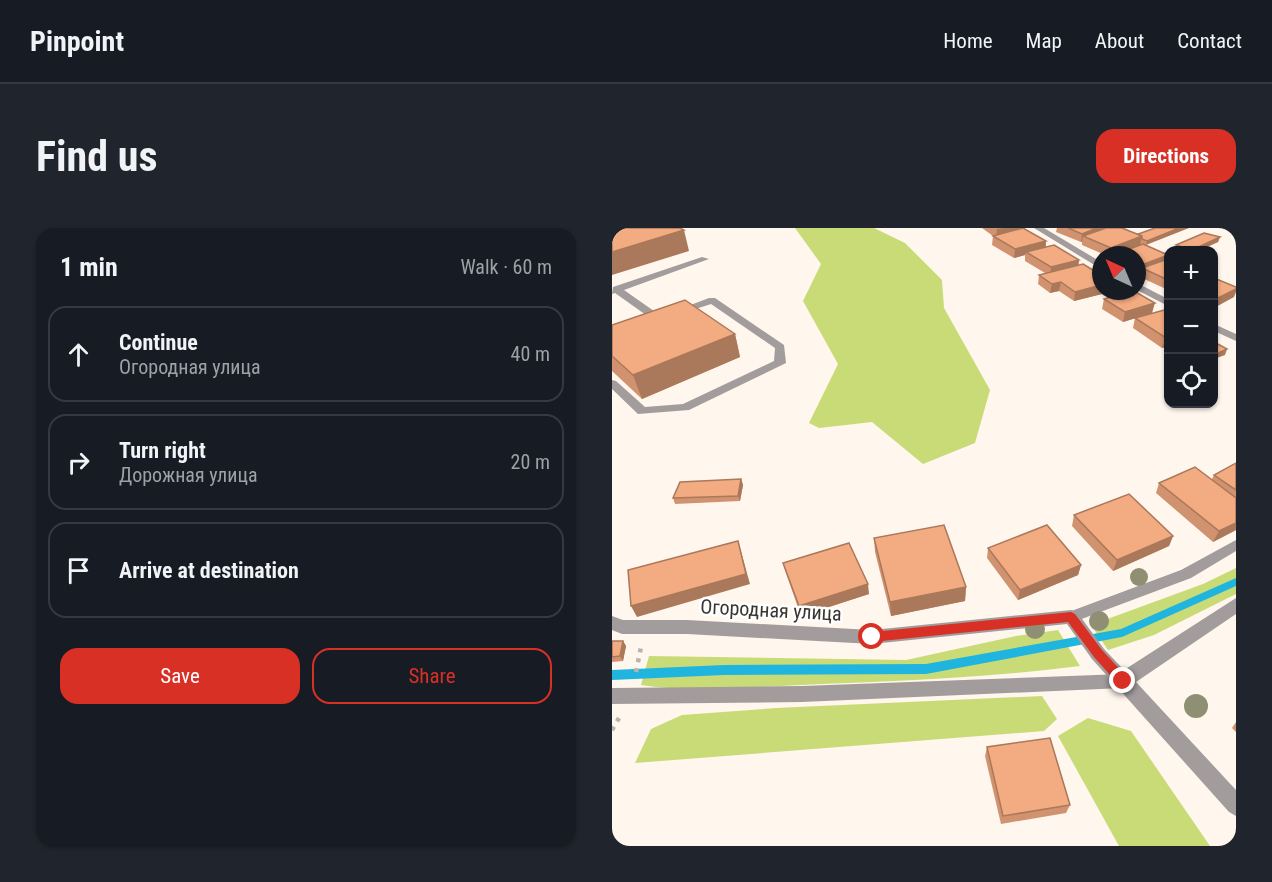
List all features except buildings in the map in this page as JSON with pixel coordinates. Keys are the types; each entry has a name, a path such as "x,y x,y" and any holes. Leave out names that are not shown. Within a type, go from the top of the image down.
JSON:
{"street":[{"path":"1038,228 1092,261"},
{"path":"614,290 705,259"},
{"path":"612,383 642,411 685,407 780,363 780,347 712,300 653,320 614,290"},
{"path":"1146,291 1164,301"},
{"path":"1218,329 1236,339"},
{"path":"1123,681 1236,605"},
{"path":"1071,617 1098,654 1236,805"},
{"name":"Огородная улица","path":"612,622 622,627 687,627 872,637 1071,617"}],"lane":[{"path":"1071,617 1186,574 1236,545"},
{"path":"612,696 802,694 1123,681"}],"green space":[{"path":"795,228 874,228 905,243 942,280 944,308 990,390 975,443 923,464 872,422 819,428 809,423 838,364 803,301 821,264"},
{"path":"1236,568 1236,594 1154,635 1108,650 1091,625 1203,584"},
{"path":"1058,630 1080,666 941,678 741,688 681,689 641,685 649,656 906,660 1016,636"},
{"path":"1042,696 1057,719 1044,731 635,763 651,729 682,715 776,708"},
{"path":"1088,718 1131,731 1210,846 1119,846 1058,736"}],"waterway":[{"path":"612,675 724,670 926,669 1122,633 1236,582"}],"route":[{"path":"872,637 1071,617 1098,654 1123,681"}]}
